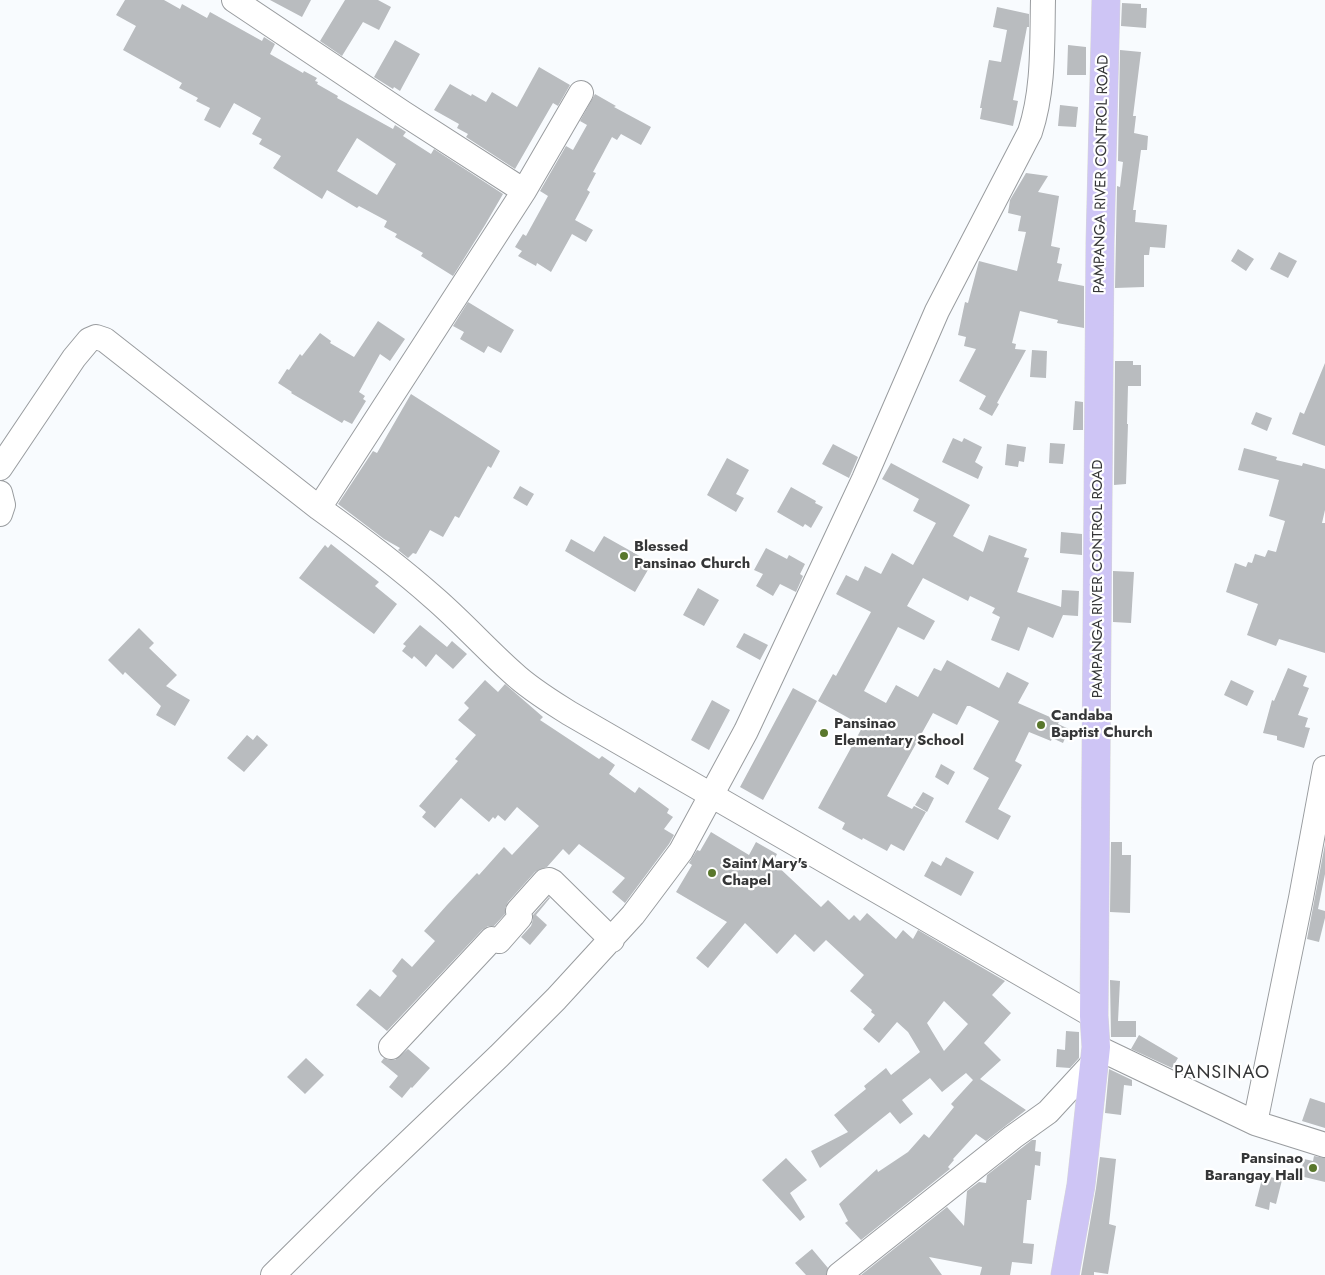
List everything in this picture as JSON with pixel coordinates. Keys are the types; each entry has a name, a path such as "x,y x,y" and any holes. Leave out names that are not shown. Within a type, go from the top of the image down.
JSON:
{"main road":[{"name":"PAMPANGA RIVER CONTROL ROAD","path":"1065,1275 1081,1185 1095,1055 1100,254 1106,0"}],"street":[{"path":"234,0 524,191"},
{"path":"274,1275 368,1181 499,1056 612,940 659,882 681,851 746,731 864,479 937,311 1030,132 1040,91 1043,0"},
{"path":"319,508 524,191 581,93"},
{"path":"0,468 74,358 89,340 96,337 104,340 319,508 410,576 530,688 569,714 1094,1016"},
{"path":"0,493 3,504 0,514"},
{"path":"1255,1123 1325,768"},
{"path":"391,1047 492,939 499,940 520,916 518,911 545,881 553,882 612,940"},
{"path":"839,1275 1048,1112 1095,1055 1255,1123 1325,1145"}],"building":[{"path":"125,0 164,0 180,9 182,4 207,18 210,12 262,41 264,37 275,44 270,54 303,73 304,71 317,78 315,81 318,82 317,84 338,96 337,98 393,129 395,125 406,132 403,136 431,154 434,149 503,194 453,276 421,256 423,253 395,237 397,234 384,227 387,221 359,206 357,208 327,190 322,199 273,168 281,156 259,144 262,139 252,134 261,118 234,103 220,128 204,120 210,108 196,101 198,98 179,88 182,83 123,50 136,26 116,15","holes":["357,138 396,164 377,195 337,171"]},
{"path":"270,0 311,0 302,17"},
{"path":"345,0 378,0 391,7 379,30 363,22 342,56 320,41"},
{"path":"1122,3 1141,4 1141,8 1147,8 1146,28 1121,26"},
{"path":"997,7 1029,14 1029,27 1027,27 1013,100 1018,101 1013,126 980,119 982,108 980,108 989,60 1001,62 1007,30 993,27"},
{"path":"395,40 420,54 400,91 394,87 393,89 374,77"},
{"path":"1068,45 1086,47 1086,75 1067,75"},
{"path":"1120,50 1141,52 1133,116 1136,116 1134,133 1148,136 1147,150 1141,150 1133,210 1136,210 1135,222 1167,225 1165,248 1150,247 1149,255 1144,255 1144,287 1115,288 1117,186 1120,187 1123,162 1118,161"},
{"path":"539,67 570,85 558,106 553,103 515,169 466,137 468,134 457,128 459,124 434,110 450,84 486,102 492,92 517,107"},
{"path":"595,94 616,106 614,107 651,127 641,145 621,134 617,140 612,137 593,172 596,173 587,190 590,192 575,220 593,230 586,242 572,234 551,272 537,263 536,266 518,256 522,251 515,247 523,234 526,236 548,196 540,191 566,146 573,150 587,125 580,121"},
{"path":"1060,105 1078,107 1076,127 1058,126"},
{"path":"1026,173 1048,176 1038,192 1059,196 1051,246 1060,248 1057,263 1062,264 1058,281 1084,286 1084,328 1057,323 1058,320 1020,311 1012,343 1016,344 1015,349 1026,350 997,403 999,404 992,416 979,409 986,396 959,381 976,349 964,346 966,337 958,335 965,302 968,303 979,261 1017,271 1026,232 1018,231 1021,216 1008,213 1010,200"},
{"path":"1238,249 1254,259 1246,271 1231,261"},
{"path":"1279,252 1297,261 1288,278 1270,269"},
{"path":"468,302 514,330 501,353 488,346 484,353 460,339 464,332 453,326"},
{"path":"378,321 405,339 390,361 380,354 359,392 365,396 363,399 366,401 352,424 344,420 342,423 291,393 278,383 287,369 289,370 300,354 302,356 320,333 331,341 330,343 354,357"},
{"path":"1032,350 1047,351 1046,378 1030,377"},
{"path":"1115,361 1133,361 1133,365 1141,365 1141,386 1128,386 1126,484 1114,485"},
{"path":"1325,363 1325,446 1292,434 1300,412 1304,414"},
{"path":"411,394 500,451 491,468 488,466 459,518 455,516 443,537 430,530 416,554 413,553 408,558 398,550 400,548 384,539 338,504 373,451 377,453"},
{"path":"1075,401 1083,402 1083,430 1073,430"},
{"path":"1256,412 1272,418 1267,431 1251,424"},
{"path":"953,438 962,442 964,438 982,447 975,462 983,467 978,479 942,462"},
{"path":"1050,443 1065,444 1063,464 1049,463"},
{"path":"833,444 858,457 849,478 822,464"},
{"path":"1007,444 1026,447 1024,462 1019,461 1018,467 1005,465"},
{"path":"1244,448 1277,457 1276,460 1302,466 1303,463 1325,469 1325,510 1322,523 1325,523 1325,653 1279,639 1276,646 1247,635 1258,604 1226,592 1235,563 1246,567 1248,562 1252,563 1255,554 1265,557 1268,550 1276,552 1285,521 1269,516 1279,480 1238,470"},
{"path":"727,458 749,470 736,494 744,498 736,512 707,495"},
{"path":"891,463 970,505 953,536 983,552 989,535 1027,549 1024,557 1029,558 1017,592 1061,607 1062,590 1079,591 1078,616 1063,615 1053,638 1028,627 1019,651 991,640 1000,617 992,613 995,608 970,596 968,601 923,578 907,606 935,621 924,640 898,627 864,691 886,703 896,685 918,697 934,668 941,671 947,660 999,688 1007,672 1029,683 1018,703 1059,721 1058,724 1069,729 1063,743 1052,738 1051,741 1029,732 1015,761 1022,765 998,809 1011,816 998,840 965,822 989,778 973,769 999,721 970,706 967,706 957,725 933,713 887,796 912,809 914,806 926,812 904,851 891,844 887,851 863,838 862,840 842,829 845,823 818,808 863,726 818,701 833,674 836,676 871,612 836,594 846,575 858,581 865,566 881,574 892,553 913,565 936,523 913,511 919,499 882,479"},
{"path":"520,486 534,494 527,506 513,498"},
{"path":"791,487 823,507 811,528 805,524 803,527 777,512"},
{"path":"1061,532 1082,534 1082,555 1060,553"},
{"path":"604,536 652,563 635,592 565,551 571,539 594,552"},
{"path":"331,544 379,582 375,586 397,604 374,634 299,578 325,545 328,548"},
{"path":"766,548 787,559 789,555 805,564 800,574 803,576 796,592 780,584 773,596 756,586 763,574 754,570"},
{"path":"1113,571 1134,572 1131,623 1113,622"},
{"path":"698,588 719,600 704,626 683,615"},
{"path":"420,625 447,647 452,641 467,654 453,669 436,654 426,667 414,656 412,659 402,651 406,646 403,644"},
{"path":"139,628 154,643 149,648 177,675 166,686 190,700 175,726 156,715 161,706 125,672 123,675 108,660"},
{"path":"744,633 768,645 760,660 736,647"},
{"path":"1288,668 1307,676 1303,686 1309,688 1298,715 1308,718 1305,727 1310,728 1304,748 1277,740 1277,736 1263,733 1272,700 1274,701"},
{"path":"485,680 498,692 505,684 543,717 540,720 599,759 602,756 615,765 609,774 635,793 639,787 669,809 667,813 673,817 664,829 674,835 625,903 612,892 625,878 579,844 569,855 563,849 547,867 535,872 508,902 505,914 494,926 488,926 482,930 387,1031 356,1005 370,989 380,997 397,976 392,971 402,958 412,967 435,941 424,931 447,905 477,873 479,875 504,847 512,855 539,826 517,807 505,821 498,815 489,822 461,798 435,828 422,817 426,812 419,806 458,761 455,759 476,735 458,720 469,708 464,703"},
{"path":"1231,680 1254,691 1247,706 1224,695"},
{"path":"793,688 817,701 763,800 740,787"},
{"path":"712,700 730,710 709,750 691,740"},
{"path":"247,735 253,740 257,735 268,745 244,772 227,758"},
{"path":"941,764 955,772 948,785 935,777"},
{"path":"923,792 934,798 927,812 915,805"},
{"path":"711,832 749,855 756,842 777,854 773,862 821,907 828,900 849,920 854,915 860,921 867,913 896,939 903,930 913,939 918,930 1005,981 992,995 1011,1013 984,1043 1001,1060 980,1079 1026,1110 986,1141 976,1134 953,1159 948,1167 950,1169 861,1240 845,1223 848,1221 839,1204 877,1169 878,1172 908,1152 924,1134 929,1138 954,1107 951,1104 973,1080 966,1073 942,1092 930,1078 902,1100 913,1114 900,1124 890,1112 820,1168 811,1151 848,1132 834,1115 866,1089 864,1086 886,1068 891,1075 920,1052 908,1032 897,1022 879,1043 863,1029 875,1015 871,1012 872,1010 850,991 864,975 826,940 814,952 795,934 777,954 745,923 708,968 696,958 727,922 676,892 692,865 689,863 697,850 700,851","holes":["944,1001 968,1024 944,1051 927,1023"]},
{"path":"1111,842 1122,842 1122,855 1131,855 1130,913 1110,912"},
{"path":"1325,844 1325,874 1318,909 1325,911 1325,918 1319,942 1307,939"},
{"path":"946,857 974,872 961,896 924,876 932,861 941,866"},
{"path":"549,897 536,915 547,925 530,945 521,937 531,926 533,915"},
{"path":"1110,980 1120,981 1118,1021 1136,1021 1136,1037 1111,1037"},
{"path":"1066,1031 1079,1032 1079,1058 1070,1068 1056,1067 1057,1049 1065,1050"},
{"path":"1139,1035 1178,1058 1172,1068 1131,1049"},
{"path":"408,1049 430,1068 402,1098 389,1087 398,1076 381,1062 384,1058 395,1060"},
{"path":"306,1058 324,1075 305,1094 287,1077"},
{"path":"1109,1069 1132,1080 1132,1086 1124,1085 1121,1115 1105,1113"},
{"path":"1310,1098 1325,1103 1325,1128 1302,1121"},
{"path":"1032,1140 1036,1140 1035,1151 1041,1152 1040,1166 1035,1165 1031,1200 1027,1200 1023,1243 1034,1244 1032,1264 1012,1262 1010,1275 980,1275 982,1267 929,1257 942,1275 861,1275 947,1207 964,1226 967,1191 979,1182 986,1183 987,1175"},
{"name":"Pansinao Barangay Hall","path":"1314,1156 1325,1158 1325,1182 1300,1176 1304,1159 1313,1161"},
{"path":"1100,1157 1116,1159 1109,1224 1116,1226 1108,1274 1094,1272 1094,1275 1081,1275 1096,1188"},
{"path":"786,1158 807,1180 790,1193 805,1217 800,1221 762,1180"},
{"path":"1263,1175 1282,1180 1276,1204 1270,1202 1269,1210 1255,1206"},
{"path":"812,1249 828,1268 826,1275 806,1275 795,1263"}],"place":[{"name":"Blessed Pansinao Church","path":"624,556"},
{"name":"Candaba Baptist Church","path":"1041,725"},
{"name":"Pansinao Elementary School","path":"824,733"},
{"name":"Saint Mary's Chapel","path":"712,873"},
{"name":"Pansinao Barangay Hall","path":"1313,1168"}],"district":[{"name":"PANSINAO","path":"1222,1074"}]}
